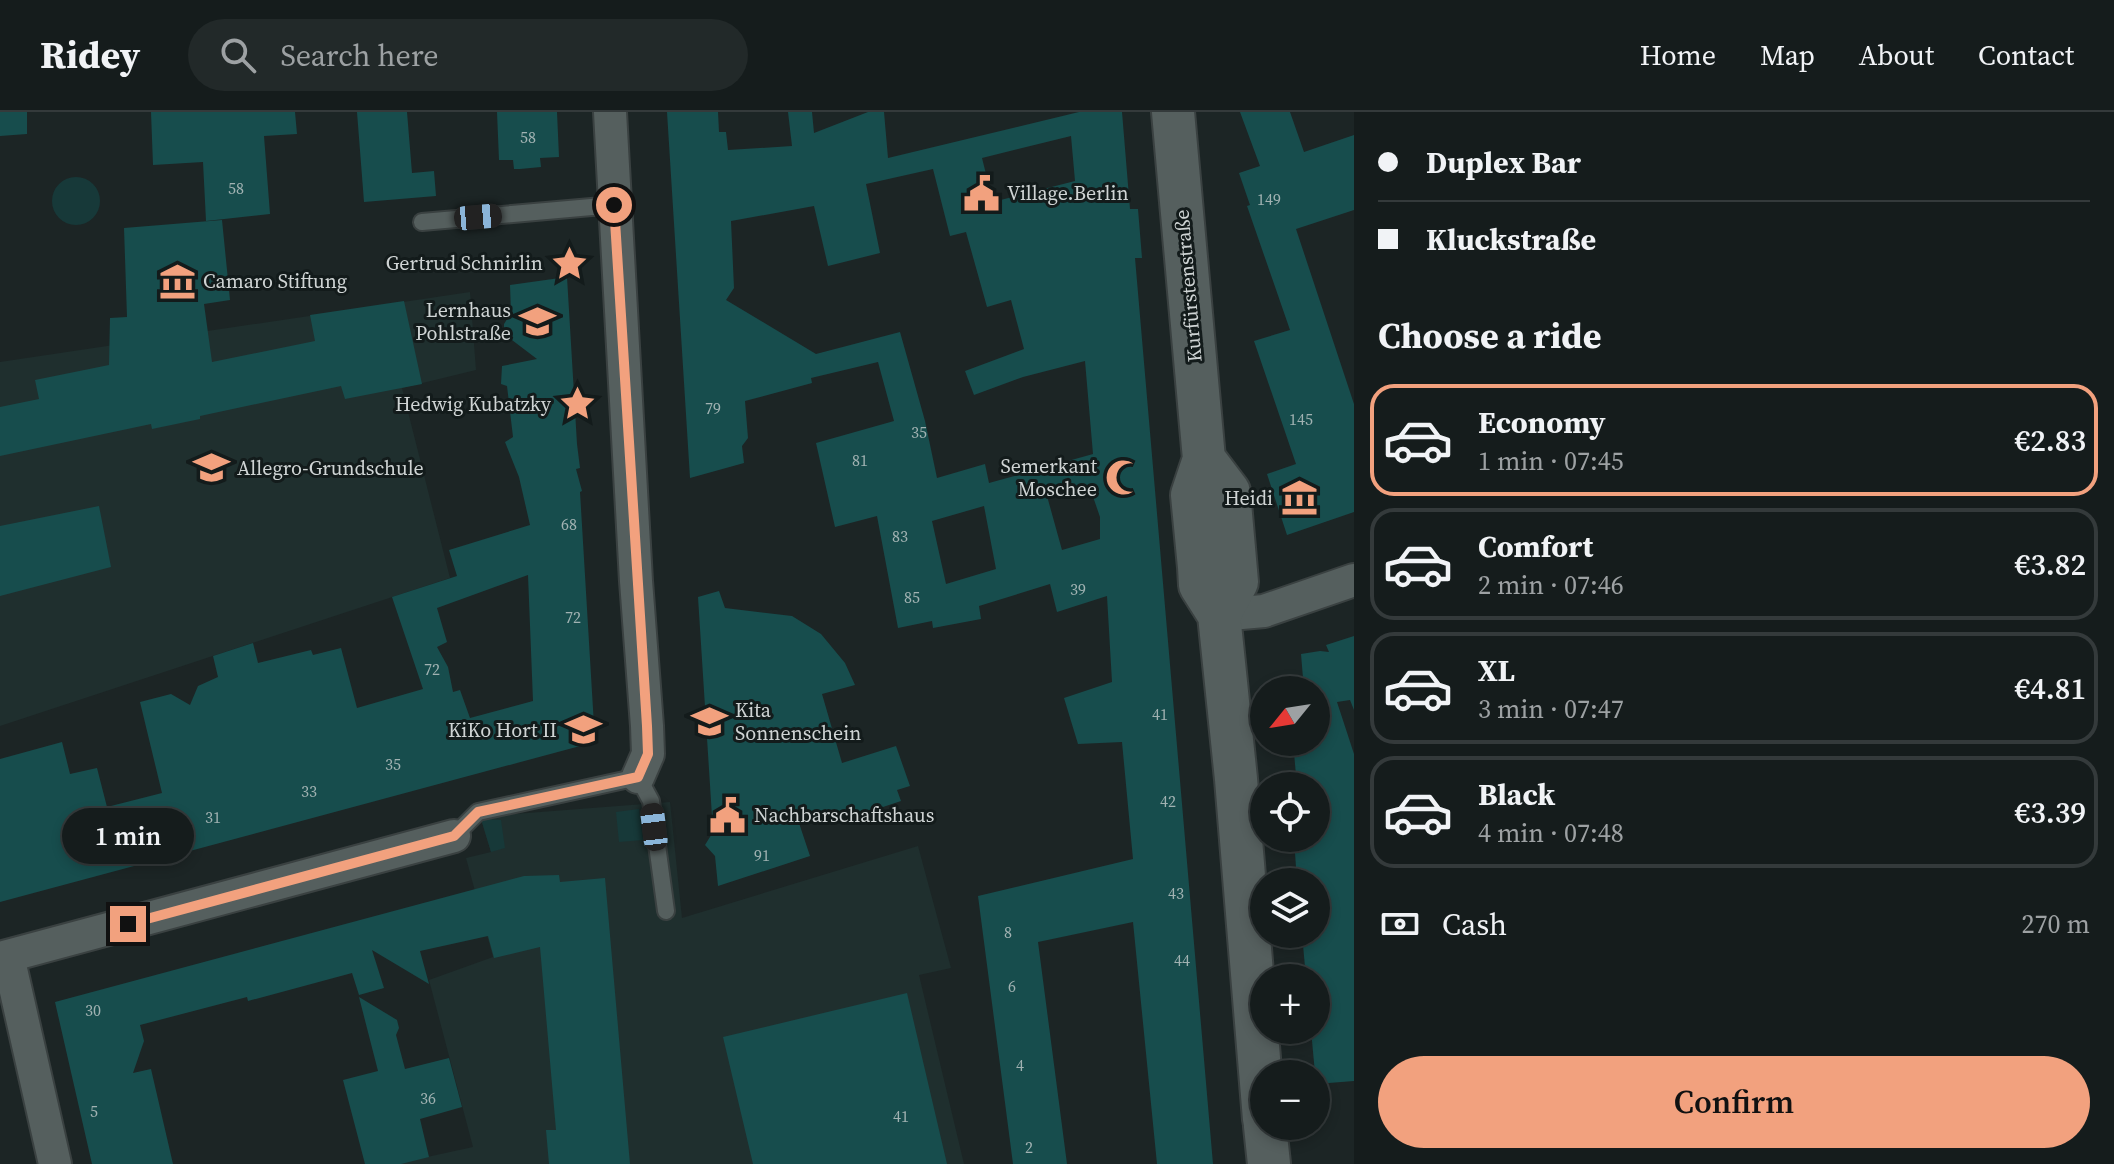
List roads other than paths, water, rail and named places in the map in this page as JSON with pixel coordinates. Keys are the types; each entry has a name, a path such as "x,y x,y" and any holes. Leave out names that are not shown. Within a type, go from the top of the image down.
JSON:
{"street":[{"path":"610,112 647,726 648,754 638,777"},
{"name":"Kurfürstenstraße","path":"1173,112 1204,459 1229,492 1237,582 1219,615"},
{"path":"1259,1060 1219,615 1264,611 1354,580"},
{"path":"55,1164 4,957 454,836"},
{"path":"1266,1140 1269,1164"}],"lane":[{"path":"422,222 614,205"},
{"path":"454,836 478,812 638,777 651,801 666,911"}],"place":[{"name":"Village.Berlin","path":"981,193"},
{"name":"Gertrud Schnirlin","path":"569,263"},
{"name":"Camaro Stiftung","path":"177,281"},
{"name":"Lernhaus Pohlstraße","path":"537,322"},
{"name":"Hedwig Kubatzky","path":"577,404"},
{"name":"Allegro-Grundschule","path":"211,468"},
{"name":"Semerkant Moschee","path":"1123,478"},
{"name":"Heidi","path":"1299,498"},
{"name":"Kita Sonnenschein","path":"709,721"},
{"name":"KiKo Hort II","path":"583,730"},
{"name":"Nachbarschaftshaus","path":"728,815"}]}
